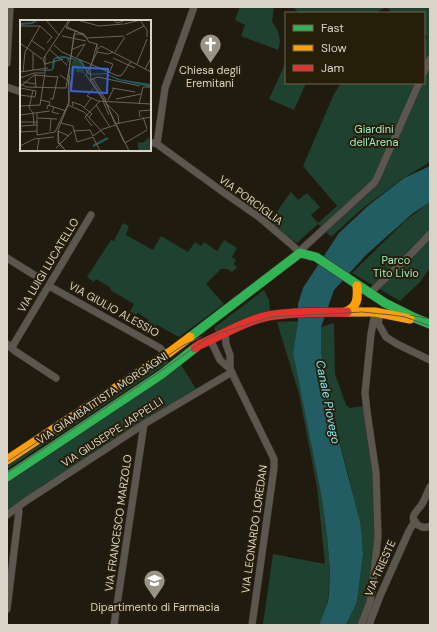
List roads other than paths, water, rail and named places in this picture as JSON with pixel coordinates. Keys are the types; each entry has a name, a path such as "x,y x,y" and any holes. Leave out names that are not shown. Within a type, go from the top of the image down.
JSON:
{"street":[{"path":"7,64 10,7"},
{"path":"153,143 164,88 194,7"},
{"path":"425,70 430,59"},
{"path":"419,84 374,183 301,251 316,257 369,294 430,324"},
{"path":"7,87 20,92"},
{"name":"VIA PORCIGLIA","path":"153,143 259,217 301,251"},
{"name":"VIA LUIGI LUCATELLO","path":"9,345 44,281 91,215"},
{"path":"369,294 430,234"},
{"name":"VIA GIAMBATTISTA MORGAGNI","path":"7,460 166,355 301,251"},
{"name":"VIA GIULIO ALESSIO","path":"7,258 160,348 166,355"},
{"path":"342,312 351,310 355,306 358,294 356,286"},
{"name":"VIA GIAMBATTISTA MORGAGNI","path":"7,477 162,374 199,345 254,320 269,316 288,314 375,312 420,320"},
{"path":"361,625 370,602 378,536 375,460 365,392 371,334 376,319 386,337 430,360"},
{"path":"208,324 207,330 220,360 231,370"},
{"path":"225,332 226,344 230,355 231,370"},
{"path":"9,345 15,351 56,378"},
{"name":"VIA LEONARDO LOREDAN","path":"231,370 274,458 274,468 252,625"},
{"name":"VIA GIUSEPPE JAPPELLI","path":"7,515 144,424 231,370"},
{"name":"VIA FRANCESCO MARZOLO","path":"114,625 144,424"},
{"name":"VIA TRIESTE","path":"369,625 387,580 414,522 414,512 421,506 430,487"},
{"path":"421,506 430,507"},
{"path":"7,609 19,511 16,508"},
{"path":"414,522 421,527 426,528 430,526"},
{"path":"372,591 379,577 387,580"}],"water":[{"name":"Canale Piovego","path":"430,166 430,202 412,214 366,255 334,290 321,327 321,351 325,378 332,414 360,522 363,554 357,602 346,625 319,625 328,601 330,571 322,499 293,353 298,321 298,304 303,288 339,233 369,205 404,178"}],"tram line":[{"path":"7,473 161,371 206,339 217,334 271,317 362,312 405,317 430,326"},
{"path":"410,315 430,319"},
{"path":"7,462 184,345 201,337"}],"place":[{"name":"Chiesa degli Eremitani","path":"210,64"},
{"name":"Dipartimento di Farmacia","path":"155,600"}],"park label":[{"name":"Giardini dell'Arena","path":"374,135"},
{"name":"Parco Tito Livio","path":"396,266"}]}
